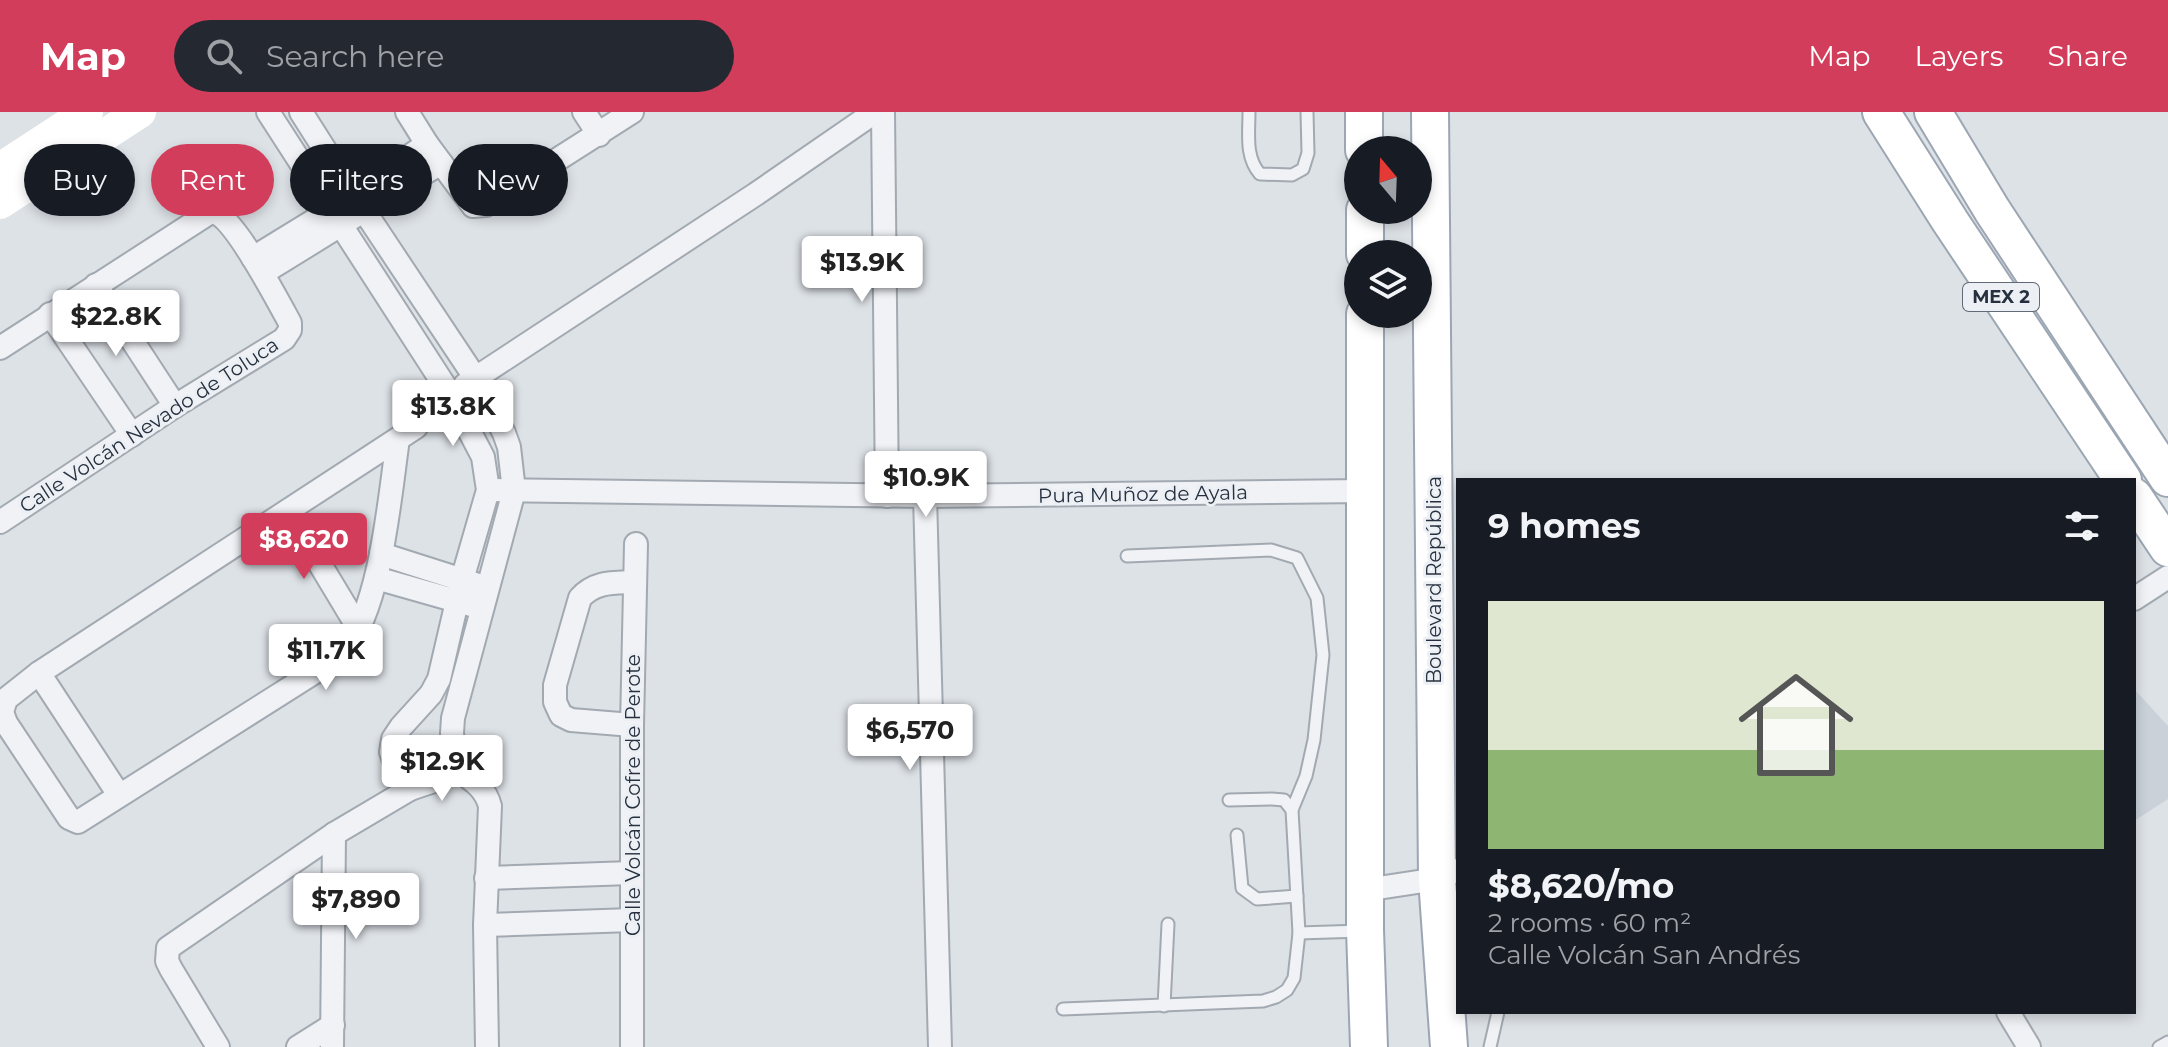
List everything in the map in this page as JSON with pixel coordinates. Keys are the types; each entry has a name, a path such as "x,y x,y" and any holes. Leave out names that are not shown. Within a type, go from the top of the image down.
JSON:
{"main road":[{"path":"0,169 87,112"},
{"path":"0,203 140,112"},
{"path":"1364,112 1364,136"},
{"name":"Boulevard República","path":"1430,112 1446,715 1449,1047"},
{"name":"MEX 2","path":"1881,112 2122,478"},
{"name":"MEX 2","path":"1933,112 2000,223 2168,478"},
{"path":"1365,328 1365,930 1369,1047"},
{"path":"2136,500 2168,548"}],"street":[{"path":"268,112 450,394 483,457 488,490 439,679 431,694 393,739 391,752 395,764 410,789"},
{"path":"301,112 321,144"},
{"path":"407,112 427,144"},
{"path":"584,112 599,135"},
{"path":"432,151 473,206 486,205 632,112"},
{"path":"450,394 756,194 875,112"},
{"path":"883,112 887,496"},
{"path":"432,167 441,163"},
{"path":"0,348 209,213 220,214 258,265 336,217"},
{"path":"367,216 476,379 504,433 511,459 514,491 453,718 452,733 456,769 481,787 490,806 485,925 487,1047"},
{"name":"Calle Volcán Nevado de Toluca","path":"0,522 175,406 284,339 290,330 290,323 258,265"},
{"path":"96,285 175,406"},
{"path":"50,314 132,435"},
{"path":"407,433 376,578 359,629 345,650 78,822 69,818 6,723 2,712 6,699 39,673 288,511 407,433"},
{"name":"Pura Muñoz de Ayala","path":"488,490 887,496 1366,491"},
{"path":"925,496 940,1047"},
{"path":"288,511 359,629"},
{"name":"Calle Volcán Cofre de Perote","path":"632,1047 632,725 636,544"},
{"path":"381,554 484,599"},
{"path":"2136,598 2168,577"},
{"path":"376,578 460,590"},
{"path":"632,725 571,720 561,715 555,702 555,685 580,598 600,583 635,582"},
{"path":"39,673 119,795"},
{"path":"218,1047 171,969 167,961 168,948 334,834 410,789 456,769"},
{"path":"298,1047 333,1036 334,834"},
{"path":"486,878 631,873"},
{"path":"1365,890 1448,875"},
{"path":"485,925 632,920"},
{"path":"2009,1014 2029,1047"}],"lane":[{"path":"1249,112 1252,164 1260,174 1292,175 1303,169 1308,153 1307,112"},
{"path":"1063,1009 1263,1001 1287,990 1294,978 1299,933 1292,810 1306,776 1314,740 1323,655 1317,598 1297,558 1271,550 1127,556"},
{"path":"1229,800 1284,800 1292,810"},
{"path":"1237,835 1242,888 1257,899 1297,896"},
{"path":"1164,1006 1168,924"},
{"path":"1299,933 1365,930"},
{"path":"1490,1047 1498,1014"},
{"path":"2159,1047 2168,1042"}],"shaded area":[{"path":"2136,691 2168,726 2168,799 2136,820"}]}
